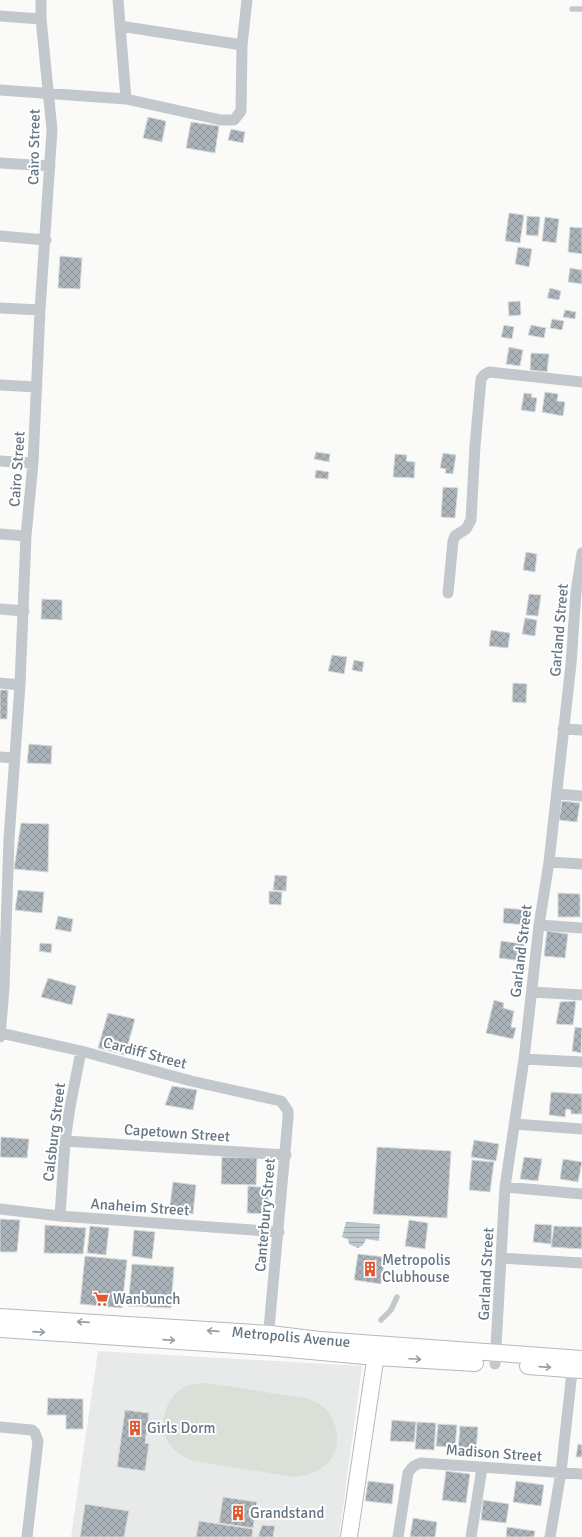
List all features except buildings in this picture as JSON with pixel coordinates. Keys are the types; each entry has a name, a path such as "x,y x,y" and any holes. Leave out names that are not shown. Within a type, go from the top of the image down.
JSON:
{"main road":[{"name":"Metropolis Avenue","path":"0,1316 377,1350 577,1364"},
{"name":"Metropolis Avenue","path":"0,1329 268,1340"},
{"path":"349,1537 377,1350"}],"street":[{"name":"Cairo Street","path":"1,1035 5,839 15,758 20,685 26,536 33,463 40,310 46,240 52,130 41,19 41,0"},
{"path":"118,0 126,99"},
{"path":"0,90 126,99 221,120 234,120 241,111 242,45 247,0"},
{"path":"0,16 41,19"},
{"path":"120,26 242,45"},
{"path":"0,163 50,166"},
{"path":"0,236 46,240"},
{"path":"0,308 40,310"},
{"path":"448,593 453,541 455,536 466,528 471,520 475,446 482,379 484,375 488,372 582,382"},
{"path":"0,385 37,387"},
{"path":"0,461 33,463"},
{"path":"0,534 26,536"},
{"name":"Garland Street","path":"496,1359 506,1187 524,1059 539,925 549,862 563,729 577,664 582,553"},
{"path":"0,609 24,611"},
{"path":"0,683 20,685"},
{"path":"563,729 582,730"},
{"path":"0,757 15,758"},
{"path":"557,794 582,796"},
{"path":"549,862 582,864"},
{"path":"539,925 582,928"},
{"path":"532,992 582,995"},
{"name":"Cardiff Street","path":"1,1035 81,1051 191,1081 281,1101"},
{"name":"Calsburg Street","path":"60,1216 65,1141 81,1051"},
{"path":"524,1059 582,1062"},
{"name":"Canterbury Street","path":"268,1340 286,1155 288,1112 281,1101"},
{"path":"514,1124 582,1129"},
{"name":"Capetown Street","path":"65,1141 286,1155"},
{"path":"506,1187 582,1194"},
{"name":"Anaheim Street","path":"0,1210 60,1216 279,1232"},
{"path":"502,1258 582,1263"},
{"path":"550,1537 577,1364"},
{"path":"0,1427 32,1430 38,1441 27,1537"},
{"name":"Madison Street","path":"398,1537 408,1473 412,1467 421,1463 582,1474"},
{"path":"472,1537 482,1468"}],"lane":[{"path":"572,9 582,9"},
{"path":"382,1320 391,1310 397,1297"}],"shaded area":[{"path":"346,1222 380,1224 379,1241 366,1239 363,1245 358,1248 349,1244 348,1239 342,1237"},
{"path":"98,1351 362,1366 339,1537 71,1537"},
{"path":"204,1383 302,1397 316,1402 332,1417 336,1431 337,1445 332,1458 323,1467 313,1473 295,1477 193,1461 183,1456 172,1448 166,1437 164,1420 166,1411 169,1402 181,1389 189,1385"}],"place":[{"name":"Metropolis Clubhouse","path":"370,1269"},
{"name":"Wanbunch","path":"101,1299"},
{"name":"Girls Dorm","path":"135,1428"},
{"name":"Grandstand","path":"238,1513"}]}
